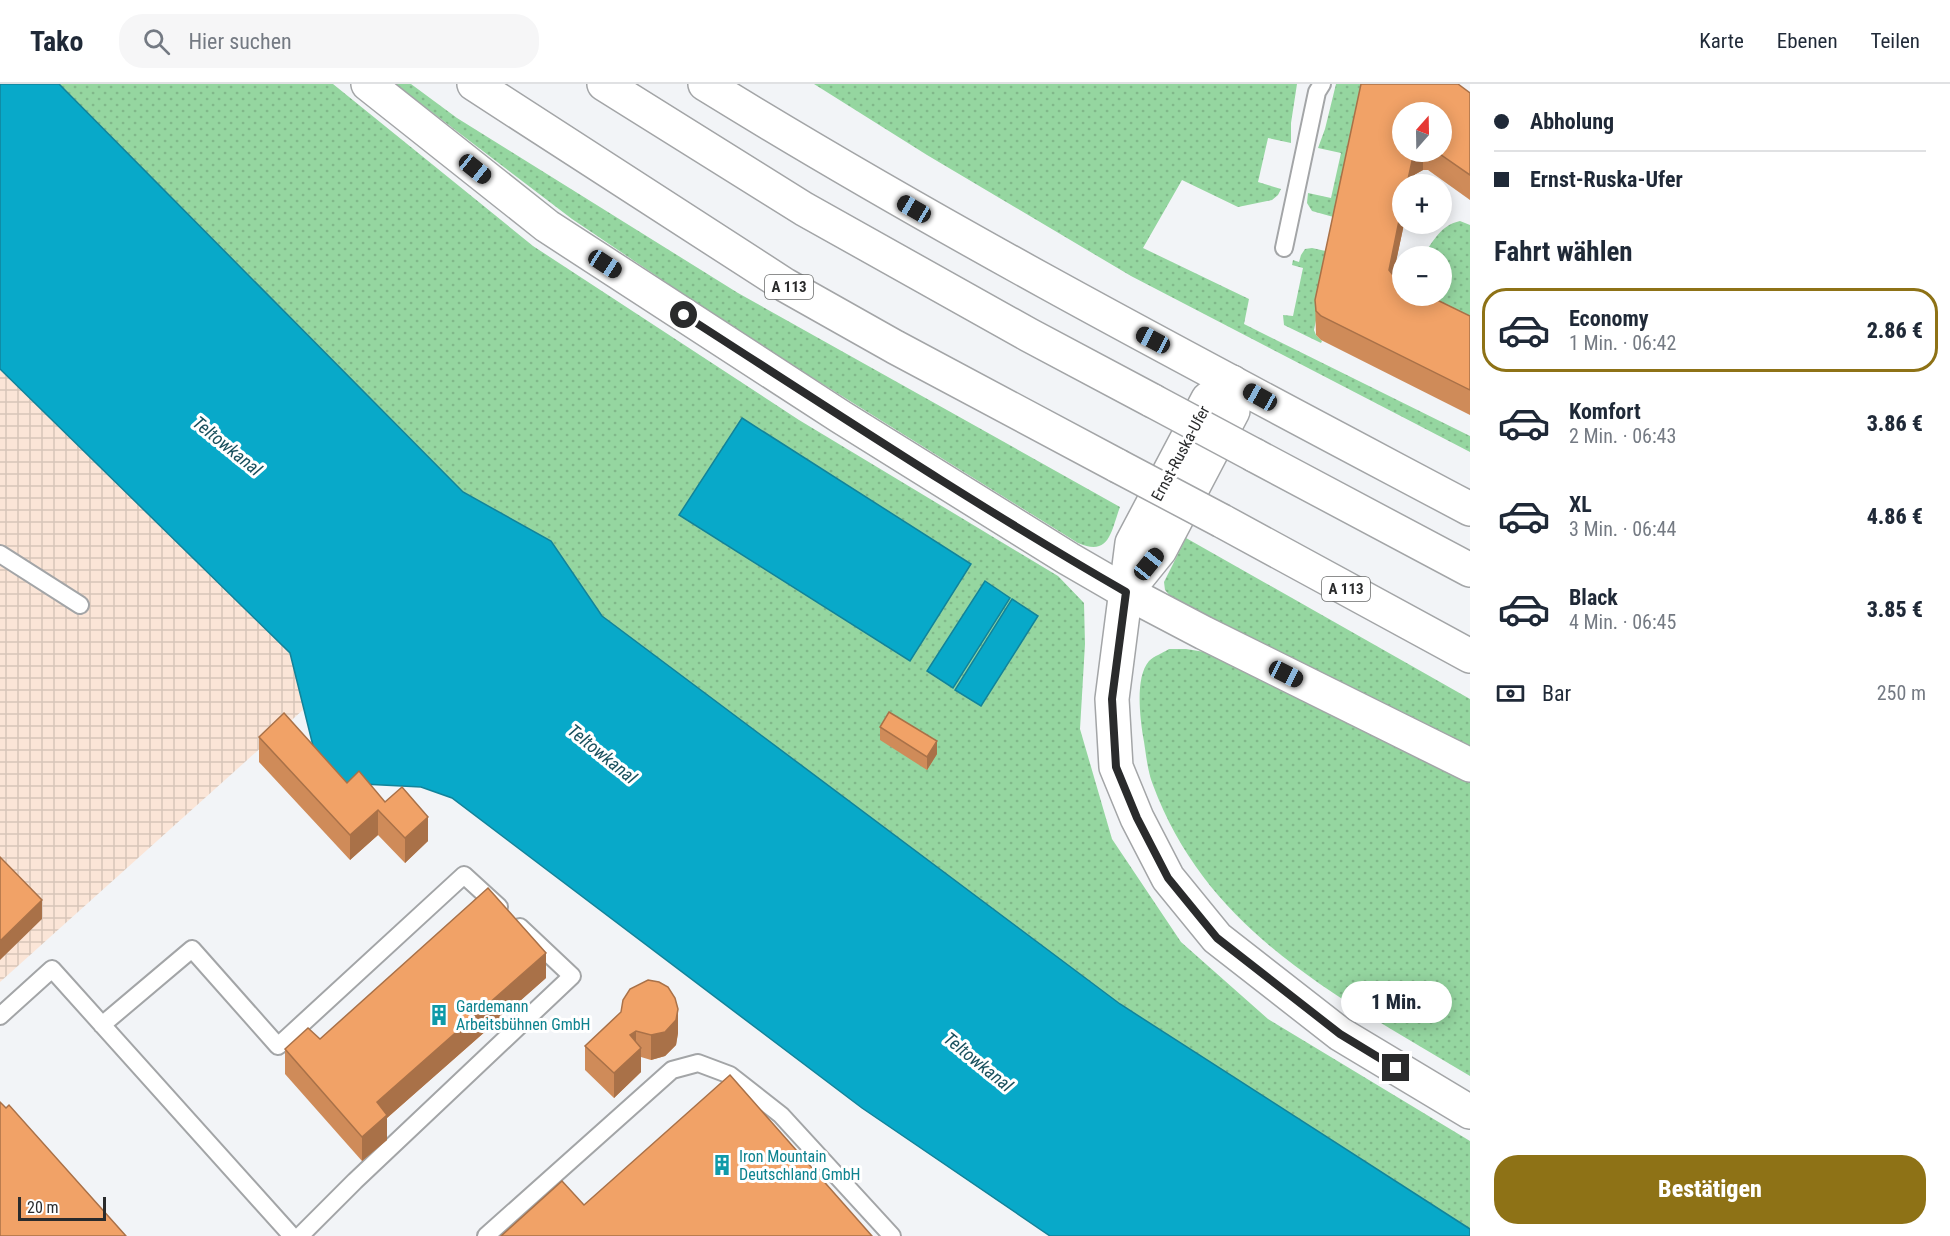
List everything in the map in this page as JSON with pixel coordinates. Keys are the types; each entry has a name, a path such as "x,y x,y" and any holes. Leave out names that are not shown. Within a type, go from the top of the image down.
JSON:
{"main road":[{"path":"368,84 547,226 841,417 1069,560 1204,633 1470,765"},
{"name":"A 113","path":"474,84 785,285 895,347 1470,656"},
{"path":"604,84 804,209 1019,329 1470,570"},
{"path":"705,84 934,221 1470,509"},
{"name":"Ernst-Ruska-Ufer","path":"1126,592 1161,550 1233,411 1232,382"},
{"path":"1126,592 1112,699 1116,767 1137,818 1168,878 1217,938 1340,1034 1470,1112"}],"lane":[{"path":"1284,248 1318,87"},
{"path":"0,554 80,605"},
{"path":"102,1025 192,949 278,1046 464,875 573,976 355,1180 300,1236"},
{"path":"0,1016 52,969 291,1236"},
{"path":"486,1236 672,1070 698,1062 730,1075 781,1115 892,1236"}],"shaded area":[{"path":"0,369 291,653 304,709 0,982"}],"green space":[{"path":"59,84 333,84 533,246 799,420 1058,576 1084,603 1085,644 1080,729 1112,839 1181,942 1268,1019 1470,1141 1470,1229 1120,1004 602,616 551,541 463,492"},
{"path":"395,84 411,84 457,118 738,293 1120,507 1108,539 1097,547 1078,543 744,335 572,219"},
{"path":"814,84 1297,84 1291,123 1291,143 1268,138 1258,182 1281,189 1278,195 1272,200 1238,207 1182,180 1143,248 1249,299 1244,324 1470,436 1470,452 1131,276 927,155"},
{"path":"1336,84 1366,84 1337,218 1312,211 1307,203 1308,193 1331,198 1341,153 1318,148"},
{"path":"1460,221 1470,225 1470,322 1442,306 1452,306 1452,246 1430,246 1439,234 1452,234 1453,223"},
{"path":"1312,248 1330,252 1314,330 1322,341 1321,343 1284,325 1283,315 1293,316 1303,268 1292,265 1293,260 1299,262 1305,249"},
{"path":"1186,538 1470,699 1470,747 1172,598 1165,590 1164,582"},
{"path":"1169,649 1211,653 1470,782 1470,1076 1374,1019 1284,958 1244,922 1208,882 1177,837 1149,773 1142,728 1140,687 1149,661"}],"water":[{"name":"Teltowkanal","path":"0,84 59,84 463,492 551,541 602,616 1120,1004 1470,1229 1470,1236 1050,1236 862,1108 452,798 421,787 343,783 318,766 290,653 0,369"},
{"path":"742,418 971,564 910,661 679,515"},
{"path":"985,581 1010,598 953,688 927,671"},
{"path":"1012,599 1038,616 981,706 955,690"}],"building":[{"path":"1361,84 1458,84 1470,93 1470,175 1451,162 1452,102 1392,102 1392,162 1412,162 1409,174 1392,174 1392,234 1396,234 1392,246 1389,270 1392,274 1392,306 1450,306 1470,316 1470,390 1321,316 1316,311 1315,300"},
{"path":"889,712 937,741 927,757 880,727"},
{"path":"284,713 347,783 359,771 385,802 402,787 428,817 405,838 378,810 350,835 259,737"},
{"path":"0,857 42,900 0,941"},
{"name":"Gardemann Arbeitsbühnen GmbH","path":"488,888 546,953 377,1102 387,1115 362,1137 285,1049 308,1028 320,1039"},
{"path":"648,980 668,987 675,998 678,1009 676,1020 665,1032 651,1035 636,1031 630,1035 641,1048 614,1073 585,1046 621,1012 623,1000 630,989"},
{"name":"Iron Mountain Deutschland GmbH","path":"730,1075 872,1236 501,1236 562,1181 584,1205"},
{"path":"0,1102 6,1108 9,1105 126,1236 0,1236"}],"place":[{"name":"Gardemann Arbeitsbühnen GmbH","path":"439,1015"},
{"name":"Iron Mountain Deutschland GmbH","path":"722,1165"}],"route":[{"path":"684,315 1069,560 1126,592 1112,699 1116,767 1137,818 1168,878 1217,938 1340,1034 1396,1068"}]}
